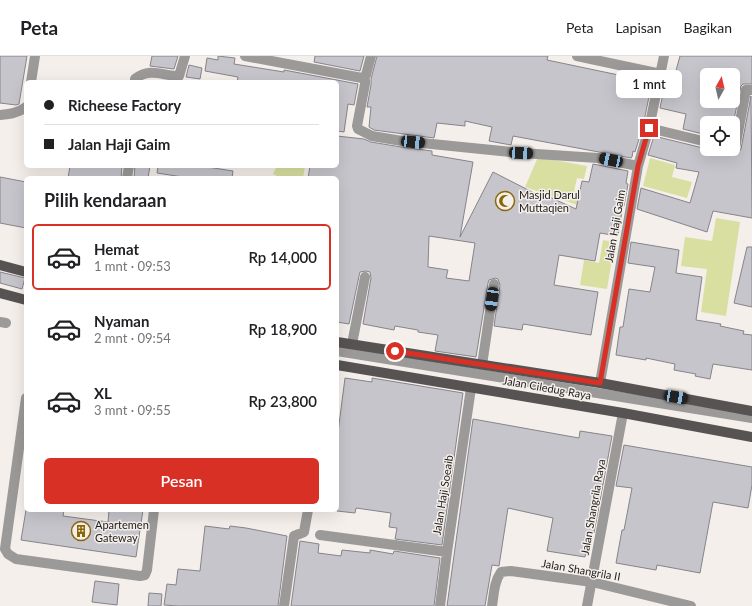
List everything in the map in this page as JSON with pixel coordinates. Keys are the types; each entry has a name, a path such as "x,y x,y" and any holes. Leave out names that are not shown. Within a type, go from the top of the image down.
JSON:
{"main road":[{"path":"0,264 24,271"},
{"path":"0,293 24,299"},
{"name":"Jalan Ciledug Raya","path":"339,342 600,383 752,411"},
{"name":"Jalan Ciledug Raya","path":"339,365 622,413 752,437"}],"street":[{"path":"31,80 35,56"},
{"path":"135,80 139,75 152,72 179,76 185,56"},
{"path":"245,56 264,58 363,79 365,84 357,126 358,129 372,136 521,153 598,158 638,166"},
{"path":"363,79 366,75 371,56"},
{"path":"577,56 661,74"},
{"name":"Jalan Haji Gaim","path":"600,383 638,166 649,128 664,56"},
{"path":"740,122 746,90 752,90"},
{"path":"0,115 15,113 24,109"},
{"path":"649,128 700,140"},
{"path":"352,344 365,277"},
{"path":"482,365 494,284"},
{"path":"339,352 752,418"},
{"name":"Jalan Haji Soeaib","path":"440,606 471,388"},
{"path":"24,412 5,549 8,554 16,559 140,576 145,575 147,570 154,512"},
{"name":"Jalan Shangrila Raya","path":"588,606 622,413"},
{"path":"284,606 294,536 304,532 308,512"},
{"path":"320,535 447,552"},
{"name":"Jalan Shangrila II","path":"492,606 495,583 501,572 511,571 592,582 691,606"}],"green space":[{"path":"538,157 587,166 584,179 577,178 574,191 583,194 580,206 525,187"},
{"path":"650,158 675,165 672,177 692,182 687,198 643,186"},
{"path":"276,168 305,168 303,176 277,176 273,174"},
{"path":"716,218 740,222 726,316 701,312 707,269 681,266 685,237 712,241"},
{"path":"603,240 615,242 607,289 580,285 584,260 599,263"}],"building":[{"path":"0,56 27,56 19,104 0,103"},
{"path":"152,56 178,56 174,69 150,66"},
{"path":"218,56 235,58 234,64 284,72 284,70 337,80 237,80 238,77 205,71 207,58 218,60"},
{"path":"315,56 364,56 360,71 314,62"},
{"path":"377,56 548,56 547,60 652,82 643,126 635,152 633,151 631,158 513,136 511,145 489,141 492,127 465,121 465,126 437,123 434,138 374,130 369,127 371,107 367,107 371,79"},
{"path":"680,56 752,56 752,84 743,84 740,91 740,68 700,68 700,108 736,108 735,116 700,116 700,133 683,129 686,114 660,108 665,84 672,85"},
{"path":"189,65 202,68 200,79 186,77"},
{"path":"339,80 358,84 354,105 348,104 344,132 339,131"},
{"path":"751,96 752,218 713,211 707,232 637,209 641,188 690,203 699,172 676,168 677,163 648,155 654,136 700,147 700,156 740,156"},
{"path":"339,136 432,151 432,155 473,162 460,237 493,172 542,197 543,194 576,209 582,181 589,182 593,164 628,171 626,183 628,184 618,236 600,233 595,261 559,255 554,285 598,292 591,335 523,324 522,330 494,326 500,285 498,279 495,278 489,280 488,283 476,357 435,351 438,335 395,326 394,330 363,324 371,278 370,272 366,271 360,272 349,324 339,322 339,176 308,176 310,168 339,168","holes":["429,236 475,243 469,281 446,278 448,270 428,267"]},
{"path":"70,168 122,168 121,176 68,176"},
{"path":"135,168 150,168 148,176 134,176"},
{"path":"158,168 214,168 233,171 232,176 176,176 157,173"},
{"path":"0,177 24,182 24,228 0,223"},
{"path":"631,242 679,250 676,273 702,277 696,320 721,324 720,326 744,331 743,334 752,335 752,370 713,364 710,379 695,376 696,374 674,370 675,364 646,358 646,360 616,355 620,327 623,327 629,289 650,292 655,267 628,263"},
{"path":"747,247 752,247 752,307 734,303"},
{"path":"0,272 24,278 22,289 0,283"},
{"path":"345,378 372,382 372,378 463,393 442,545 395,539 397,528 389,527 391,513 356,508 355,513 339,511 339,424"},
{"path":"473,419 579,438 580,431 612,436 594,533 589,532 585,557 547,551 553,518 508,508 499,566 492,565 485,606 447,606"},
{"path":"624,445 752,467 752,485 748,508 713,502 700,573 657,565 656,570 616,563 632,488 616,486"},
{"name":"Apartemen Gateway","path":"26,512 64,512 63,516 108,522 109,512 143,512 136,557 21,540"},
{"path":"205,526 229,529 230,526 287,536 278,606 164,605 167,584 176,585 178,569 200,571"},
{"path":"300,541 319,544 318,553 341,556 342,550 370,553 370,550 393,554 394,551 440,558 434,606 291,606"},
{"path":"95,581 119,584 117,605 92,602"},
{"path":"149,593 162,594 161,606 148,606"}],"place":[{"name":"Masjid Darul Muttaqien","path":"505,201"},
{"name":"Apartemen Gateway","path":"81,531"}],"route":[{"path":"395,351 600,383 638,166 649,128"}]}
